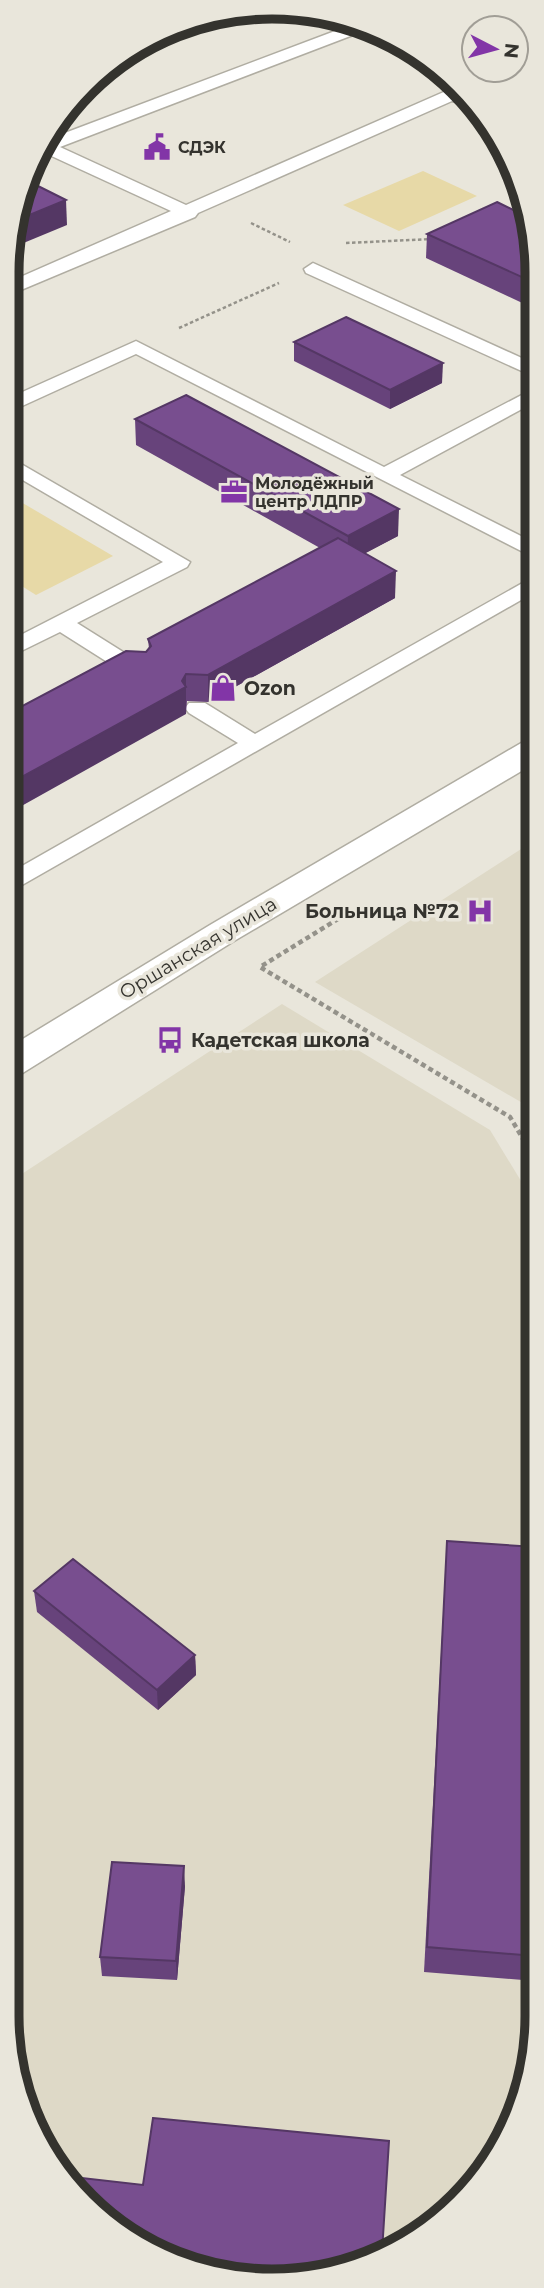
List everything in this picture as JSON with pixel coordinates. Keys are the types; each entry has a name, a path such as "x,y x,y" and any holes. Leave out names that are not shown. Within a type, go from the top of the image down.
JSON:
{"street":[{"name":"Оршанская улица","path":"19,1055 525,755"}],"lane":[{"path":"56,141 348,31"},
{"path":"19,285 453,96"},
{"path":"51,150 197,207"},
{"path":"313,268 525,366"},
{"path":"19,401 136,347 525,547"},
{"path":"386,474 525,399"},
{"path":"19,469 178,562 19,645"},
{"path":"19,879 525,589"},
{"path":"61,623 139,672"},
{"path":"197,708 255,744"}],"path":[{"path":"197,207 296,244"},
{"path":"260,967 509,1117 525,1143"}],"shaded area":[{"path":"423,171 477,196 399,231 343,205"},
{"path":"19,501 113,556 36,595 19,584"},
{"name":"Больница №72","path":"525,846 525,1104 315,982"},
{"path":"282,1004 490,1130 525,1188 523,2049 506,2113 491,2142 462,2183 426,2217 398,2235 369,2250 337,2260 317,2265 96,2198 71,2170 53,2142 38,2113 28,2081 21,2049 19,2016 19,1176"}],"building":[{"path":"35,185 66,200 26,217"},
{"path":"497,202 517,212 523,239 525,278 427,234"},
{"path":"346,317 443,363 390,390 294,342"},
{"path":"186,395 399,509 348,536 135,419"},
{"path":"338,538 396,571 208,675 186,674 182,681 186,687 19,779 19,708 126,651 146,652 151,646 148,639"},
{"path":"447,1541 525,1546 525,1955 427,1947"},
{"path":"73,1559 195,1655 157,1690 34,1591"},
{"path":"112,1862 184,1866 176,1961 100,1957"},
{"path":"153,2118 389,2141 383,2244 337,2260 305,2267 239,2267 175,2250 118,2217 77,2178 143,2185"}],"place":[{"name":"СДЭК","path":"157,147"},
{"name":"Молодёжный центр ЛДПР","path":"234,492"},
{"name":"Ozon","path":"223,688"},
{"name":"Больница №72","path":"480,911"},
{"name":"Кадетская школа","path":"170,1040"}]}
